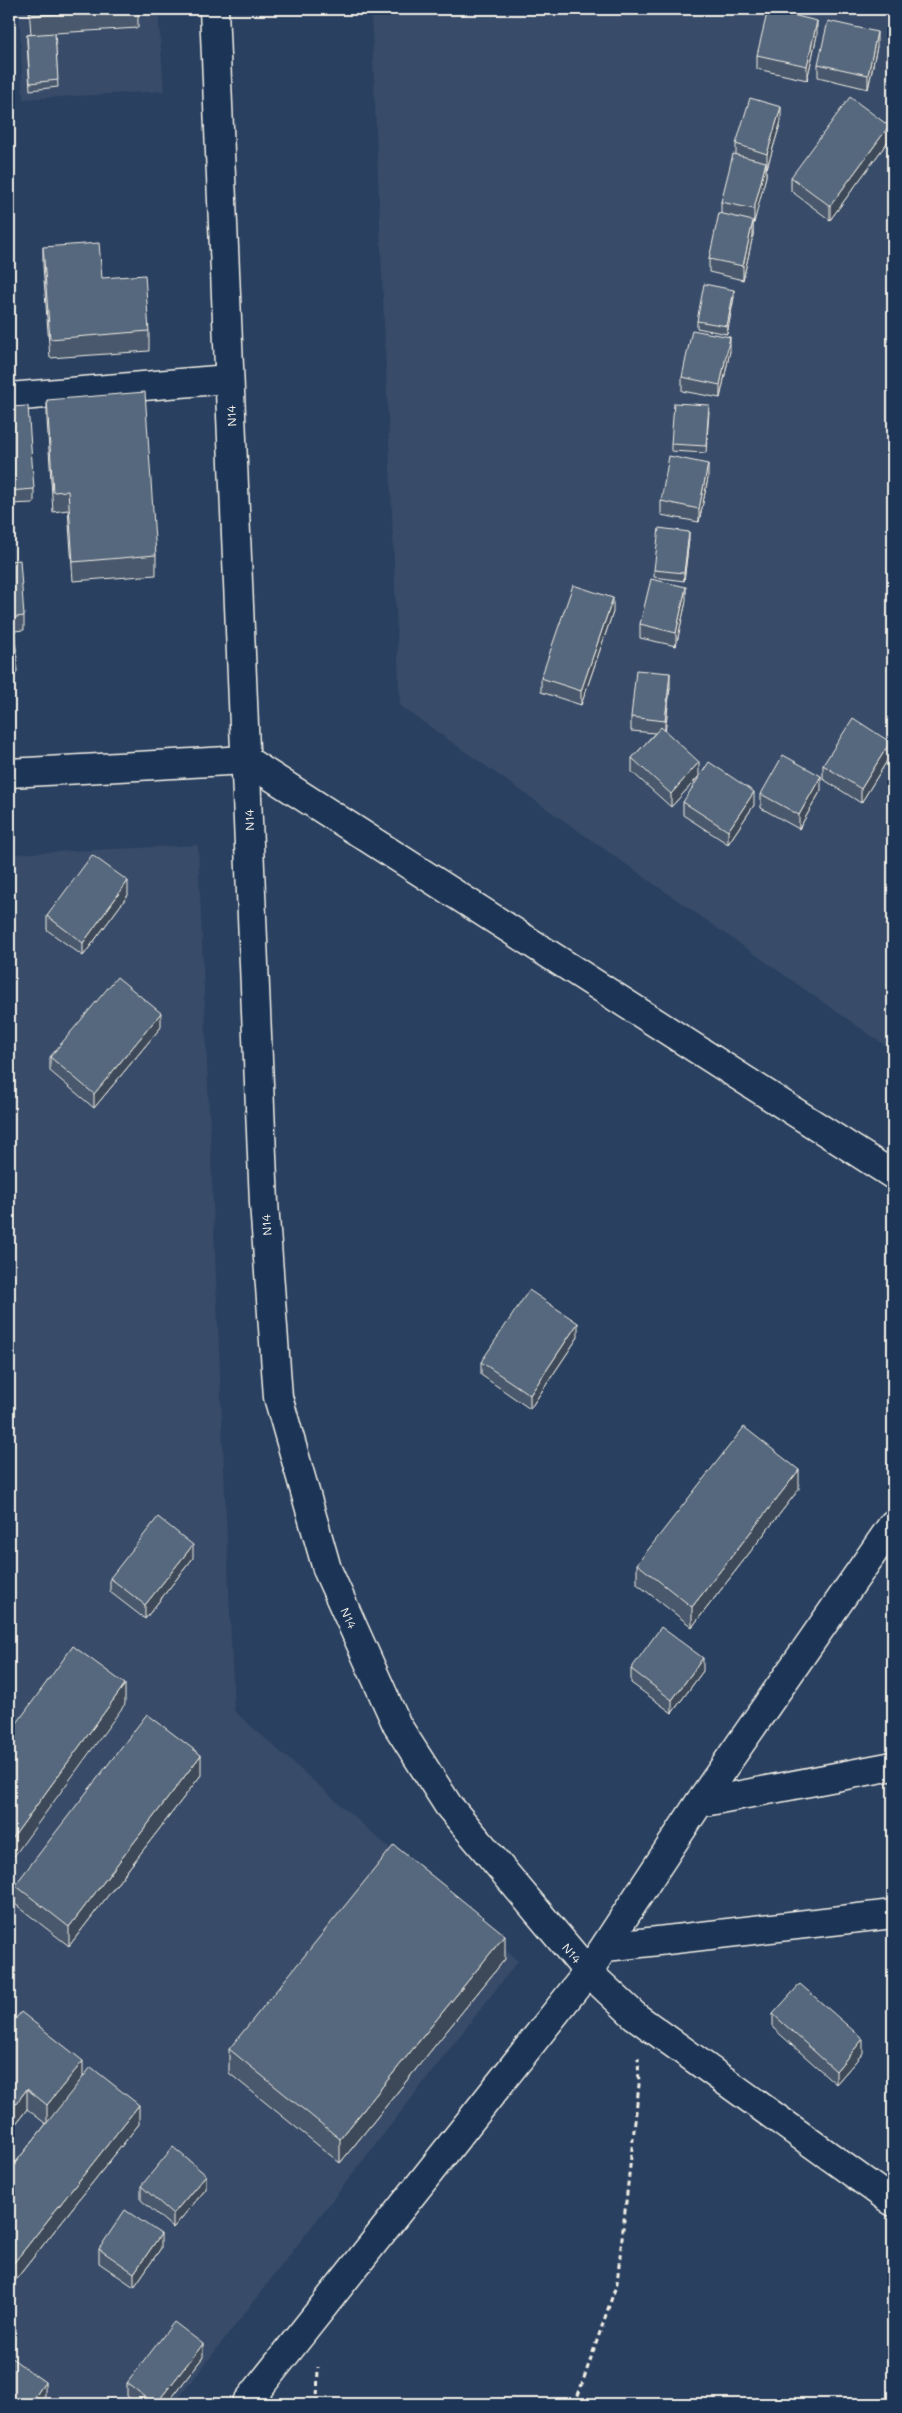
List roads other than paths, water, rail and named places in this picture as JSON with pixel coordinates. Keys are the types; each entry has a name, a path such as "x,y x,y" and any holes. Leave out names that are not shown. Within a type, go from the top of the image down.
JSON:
{"street":[{"name":"N14","path":"214,9 264,1193 278,1397 327,1569 397,1726 448,1805 588,1972 635,2016 893,2202"},
{"path":"9,398 229,379"},
{"path":"9,773 246,760 893,1174"},
{"path":"246,2404 588,1972 699,1803 893,1524"},
{"path":"699,1803 893,1766"},
{"path":"606,1947 893,1914"}]}
